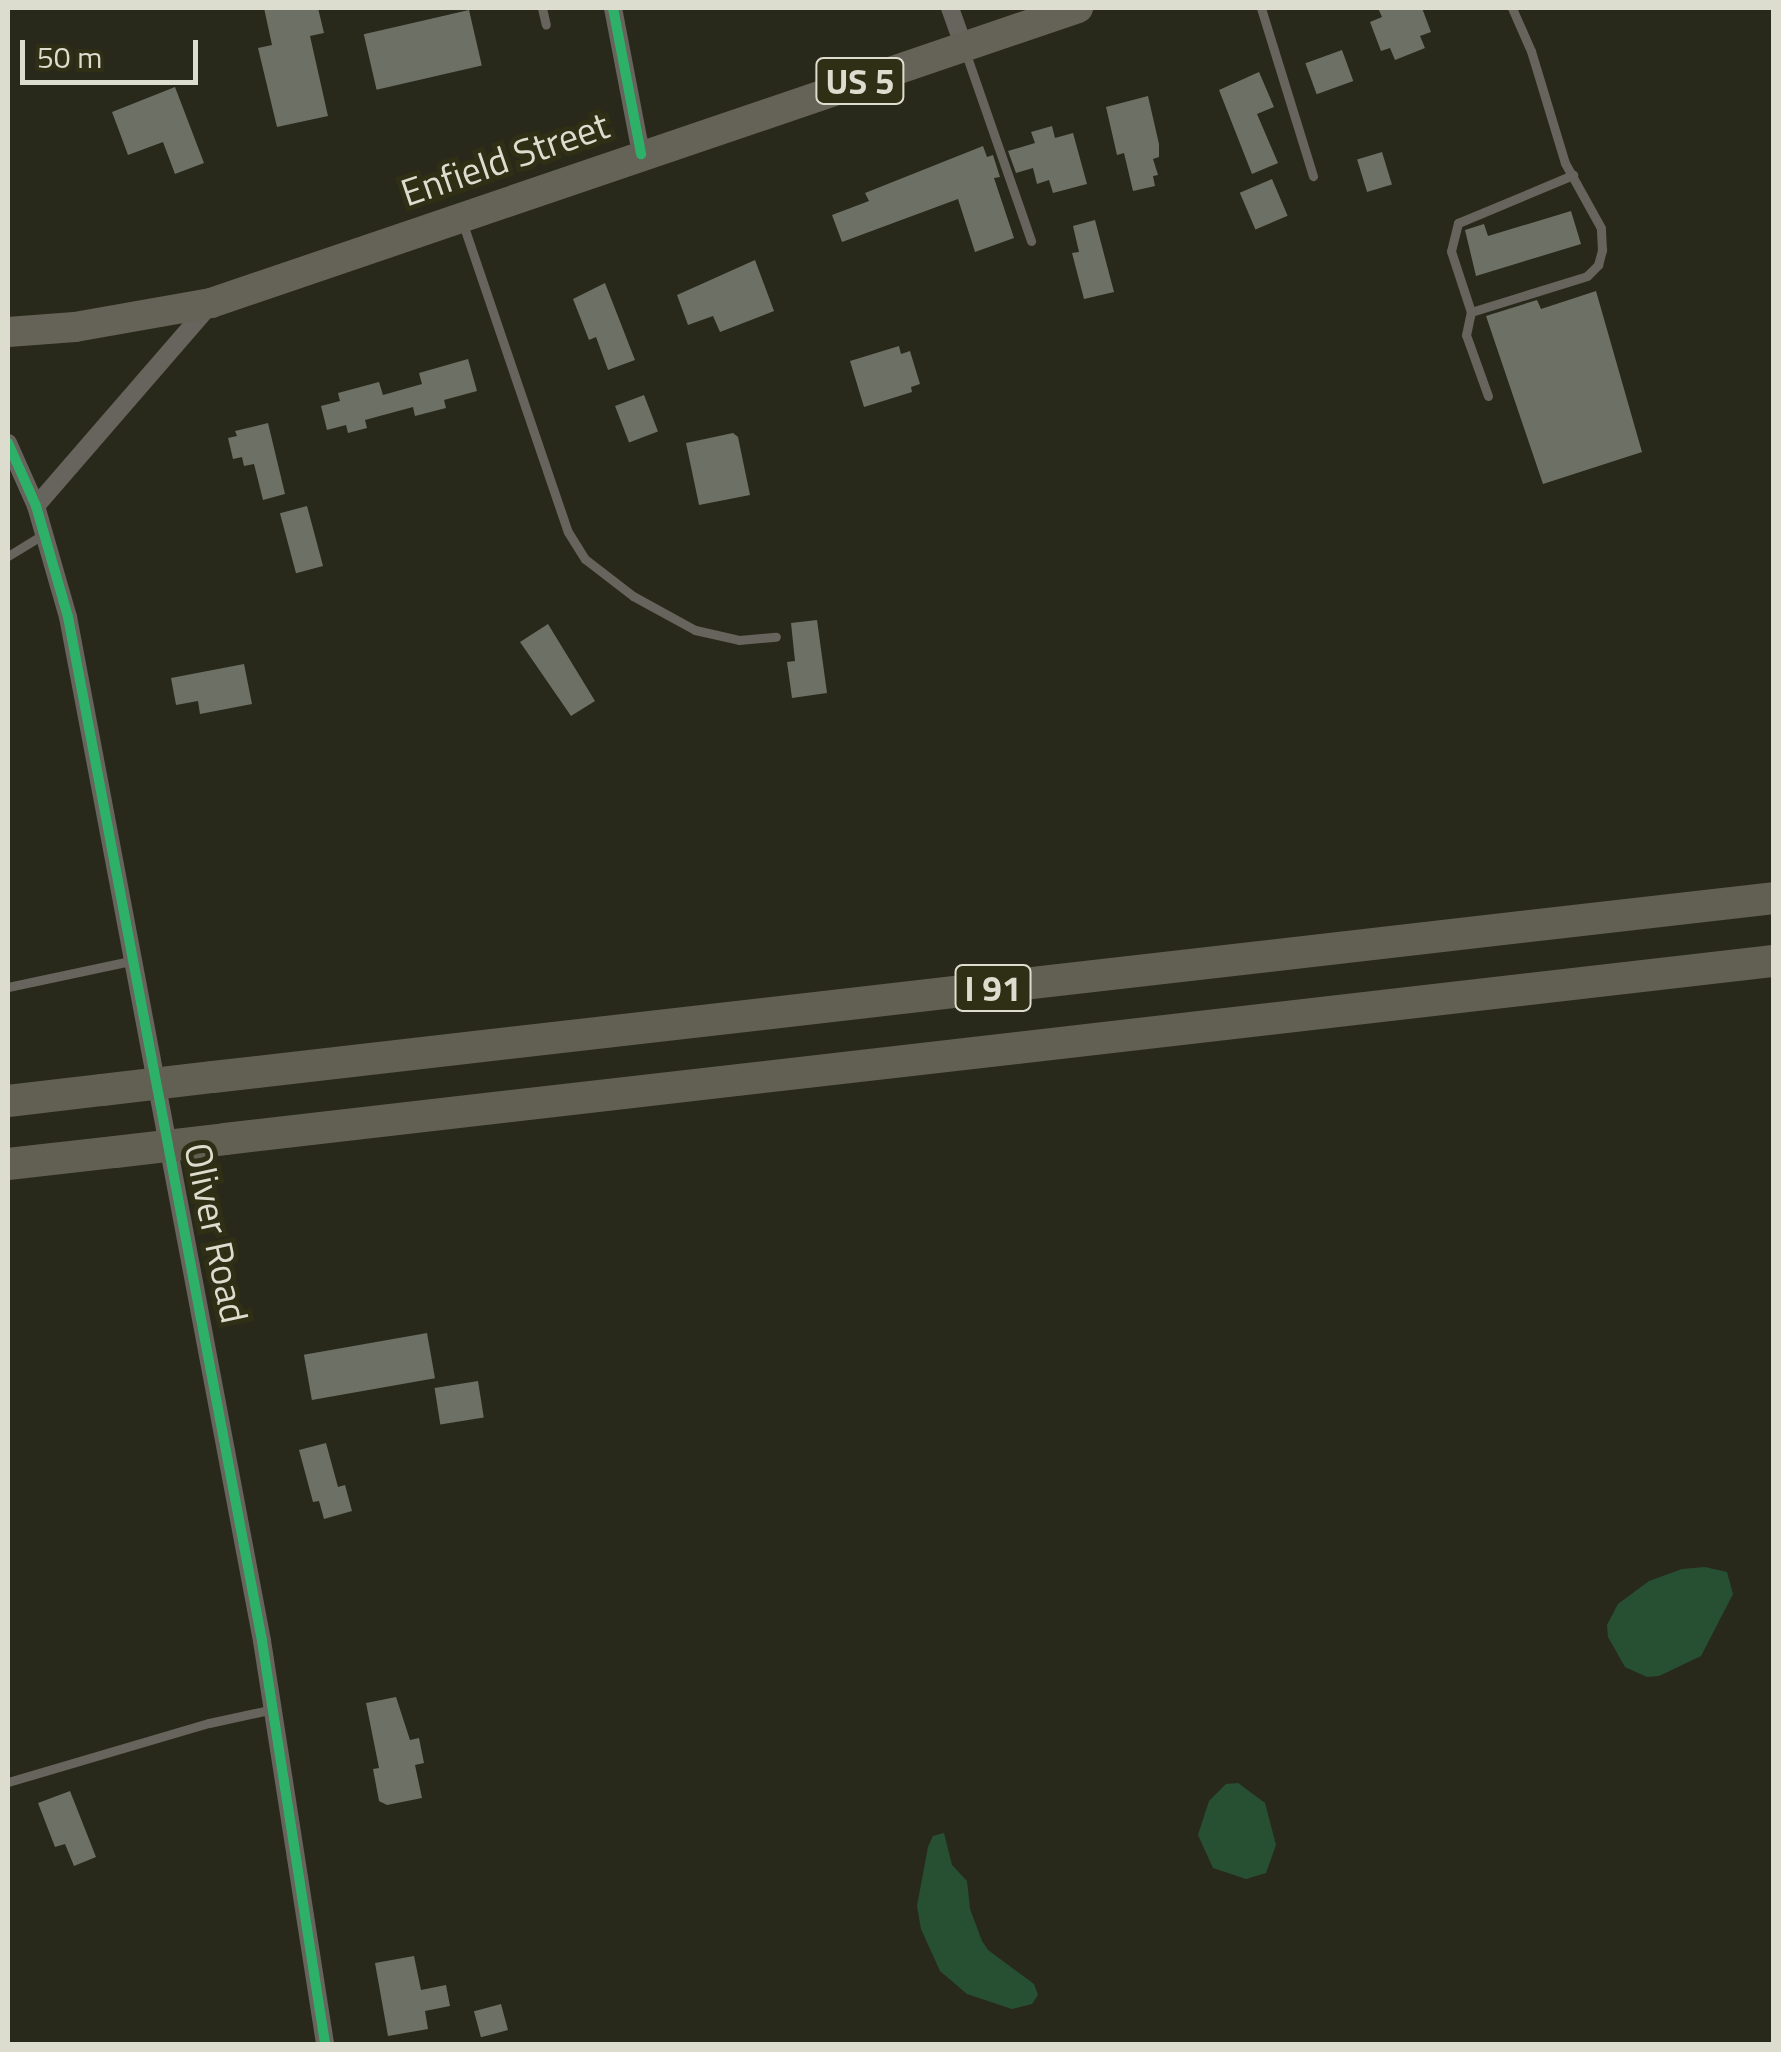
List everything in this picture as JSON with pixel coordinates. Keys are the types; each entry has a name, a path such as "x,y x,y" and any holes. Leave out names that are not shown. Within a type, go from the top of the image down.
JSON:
{"highway":[{"name":"I 91","path":"8,1101 1774,898"},
{"name":"I 91","path":"8,1164 1774,961"}],"main road":[{"name":"Enfield Street","path":"8,332 75,327 211,303 1078,8"}],"street":[{"path":"613,8 641,154"},
{"path":"950,8 964,46"},
{"path":"36,506 211,303"},
{"name":"Oliver Road","path":"8,443 36,506 68,617 130,961 190,1245 274,1710 324,2044"}],"lane":[{"path":"542,8 546,26"},
{"path":"1262,8 1313,176"},
{"path":"1471,312 1566,285 1598,265 1601,228 1573,175 1512,8"},
{"path":"964,46 1031,241"},
{"path":"1488,396 1466,335 1471,312 1451,252 1458,223 1573,175"},
{"path":"460,217 568,532 585,559 634,596 695,630 739,640 776,637"},
{"path":"8,556 44,534"},
{"path":"8,987 130,961"},
{"path":"8,1782 105,1752 274,1710"}],"shaded area":[{"path":"1705,1567 1727,1572 1733,1594 1701,1656 1659,1676 1647,1677 1625,1667 1608,1637 1607,1625 1618,1604 1649,1581 1682,1569"},
{"path":"1238,1783 1265,1803 1276,1845 1266,1873 1246,1879 1213,1868 1198,1835 1209,1801 1226,1784"},
{"path":"944,1833 952,1865 967,1881 970,1909 982,1941 988,1950 1034,1984 1038,1995 1032,2004 1012,2009 967,1994 940,1971 921,1929 917,1906 928,1847 933,1836"}],"building":[{"path":"264,8 318,8 324,33 310,36 328,116 277,127 258,48 272,45"},
{"path":"1378,8 1422,8 1431,32 1420,36 1425,48 1395,60 1390,48 1381,51 1370,22 1382,17"},
{"path":"469,10 482,66 377,90 364,34"},
{"path":"1342,50 1353,81 1317,94 1305,63"},
{"path":"1259,72 1274,107 1257,114 1278,163 1252,174 1219,90"},
{"path":"175,87 204,163 175,174 163,142 128,155 112,112"},
{"path":"1148,96 1159,144 1159,157 1153,159 1158,175 1153,176 1155,186 1133,191 1124,153 1117,155 1106,107"},
{"path":"1052,126 1055,138 1073,133 1087,184 1053,193 1049,180 1037,184 1033,168 1016,173 1008,151 1035,143 1031,132"},
{"path":"983,146 987,157 993,155 1000,177 994,178 1014,238 975,252 958,199 842,242 832,215 869,201 865,193"},
{"path":"1382,152 1392,185 1367,192 1357,160"},
{"path":"1272,179 1288,216 1255,229 1240,193"},
{"path":"1571,211 1581,244 1476,276 1465,230 1484,224 1488,236"},
{"path":"1095,220 1114,292 1084,299 1072,253 1079,252 1073,226"},
{"path":"755,260 774,311 720,332 713,316 688,325 677,295"},
{"path":"605,283 635,360 608,370 596,337 589,340 573,299"},
{"path":"1596,291 1642,452 1543,484 1486,316 1537,300 1541,309"},
{"path":"899,346 901,354 910,351 920,384 911,387 912,392 864,407 850,361"},
{"path":"468,359 477,391 444,400 446,408 415,416 413,407 365,420 367,428 348,433 346,425 327,430 321,406 340,401 338,393 379,382 383,395 422,384 419,373"},
{"path":"644,395 658,431 629,443 615,406"},
{"path":"268,423 285,494 263,500 254,464 244,466 242,457 233,459 228,438 237,436 235,431"},
{"path":"733,433 738,437 750,495 699,505 686,443"},
{"path":"307,506 323,566 296,573 280,513"},
{"path":"817,620 827,693 792,698 787,662 795,661 791,623"},
{"path":"548,624 595,701 571,716 520,642"},
{"path":"244,664 252,704 200,714 198,701 176,705 171,678"},
{"path":"427,1333 435,1378 312,1400 304,1355"},
{"path":"478,1381 484,1418 440,1424 435,1388"},
{"path":"326,1443 338,1487 345,1485 352,1511 324,1519 319,1501 313,1502 299,1450"},
{"path":"396,1697 410,1740 419,1738 424,1763 415,1765 422,1798 387,1805 379,1801 373,1769 379,1768 366,1703"},
{"path":"70,1791 96,1857 74,1866 65,1844 55,1847 38,1803"},
{"path":"414,1956 421,1990 446,1985 450,2006 425,2011 428,2029 388,2036 375,1963"},
{"path":"501,2004 508,2030 481,2037 474,2011"}],"cycle path":[{"path":"613,8 641,154"},
{"path":"8,443 36,506 68,617 262,1641 325,2044"}]}
